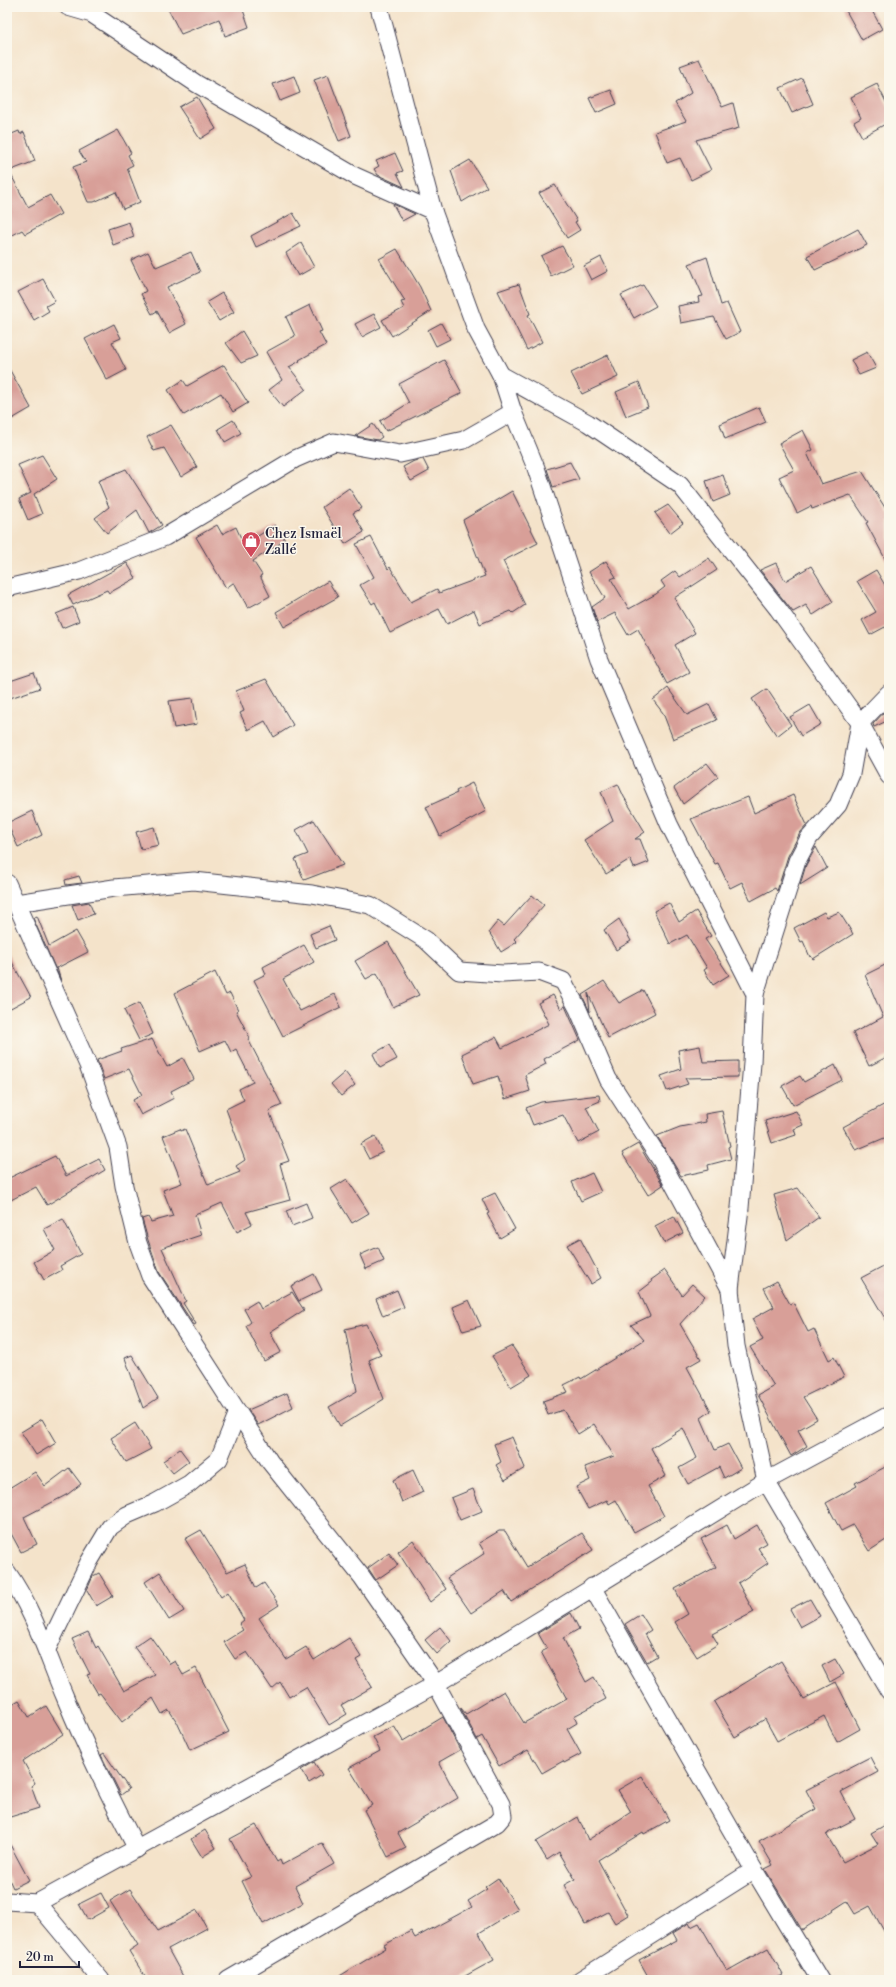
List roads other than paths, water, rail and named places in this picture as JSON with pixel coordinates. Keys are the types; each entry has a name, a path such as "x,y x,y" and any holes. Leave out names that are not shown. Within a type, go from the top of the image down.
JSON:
{"street":[{"path":"68,7 92,14 197,84 355,176 432,211"},
{"path":"379,7 432,211 476,329 501,375 513,412 536,468 599,659 669,824 755,994"},
{"path":"501,375 588,423 680,485 778,609 860,723 889,776"},
{"path":"7,588 79,571 165,537 295,459 334,442 400,454 464,440 513,412"},
{"path":"889,693 860,723 851,774 838,805 809,838 797,861 755,994 750,1094 740,1208 730,1289 736,1346 766,1481 889,1691"},
{"path":"16,903 114,888 194,881 312,894 370,905 426,940 459,971 502,974 539,972 563,981 578,1008 608,1079 660,1159 730,1289"},
{"path":"7,883 88,1065 118,1147 124,1186 138,1242 150,1276 270,1462 362,1577 436,1684 501,1804 503,1816 497,1823 228,1980"},
{"path":"47,1649 89,1562 110,1527 127,1515 189,1484 219,1459 238,1412"},
{"path":"7,1901 37,1903 436,1684 766,1481 889,1414"},
{"path":"7,1572 47,1649 64,1695 94,1767 137,1848"},
{"path":"592,1587 754,1870 820,1980"},
{"path":"580,1980 754,1870"},
{"path":"37,1903 101,1980"}],"place":[{"name":"Chez Ismaël Zallé","path":"251,558"}]}
